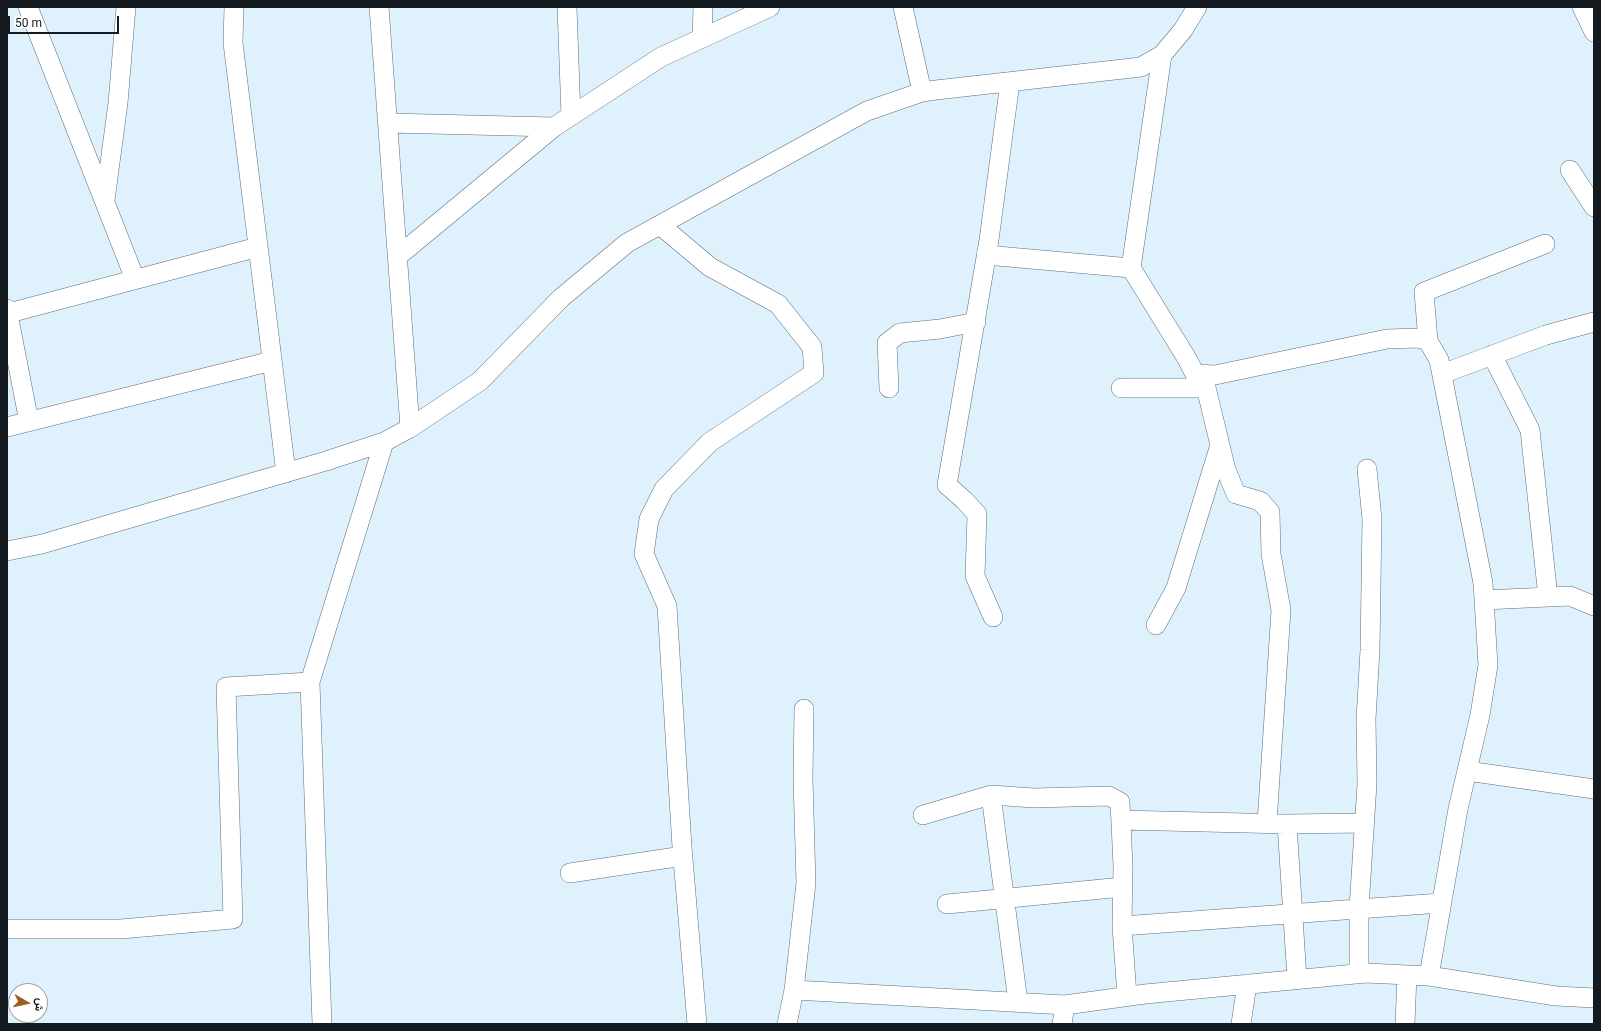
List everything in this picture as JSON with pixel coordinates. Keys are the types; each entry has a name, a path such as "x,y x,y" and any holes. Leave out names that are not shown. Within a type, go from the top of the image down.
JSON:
{"street":[{"path":"28,7 135,279"},
{"path":"105,202 118,103 126,7"},
{"path":"234,7 232,43 286,473"},
{"path":"379,7 410,428"},
{"path":"567,7 571,116"},
{"path":"702,38 703,7"},
{"path":"397,258 554,127 661,57 770,7"},
{"path":"903,7 922,92"},
{"path":"7,551 42,544 286,473 384,442 410,428 480,381 561,298 627,243 867,111 922,92 1141,67 1162,55 1183,30 1197,7"},
{"path":"1582,7 1594,32"},
{"path":"1162,55 1131,268 1195,374 1205,381 1226,470 1236,494 1260,502 1270,512 1271,554 1281,610 1267,824"},
{"path":"992,617 974,576 977,514 947,485 961,399 976,322 1010,82"},
{"path":"388,123 554,127"},
{"path":"1570,170 1592,201"},
{"path":"660,225 710,267 778,304 812,347 814,373 710,442 664,489 649,519 644,554 667,606 683,856 697,1024"},
{"path":"1429,976 1458,809 1480,715 1488,665 1483,583 1439,360 1428,342 1424,292 1545,244"},
{"path":"29,422 8,311 258,247"},
{"path":"986,255 1131,268"},
{"path":"889,388 887,343 900,333 940,329 976,322"},
{"path":"1442,374 1546,334 1594,322"},
{"path":"1121,388 1205,381 1215,375 1387,339 1418,338 1428,342"},
{"path":"1492,355 1530,430 1548,597"},
{"path":"7,427 272,361"},
{"path":"322,1024 310,682 384,442"},
{"path":"1156,626 1176,588 1220,444"},
{"path":"1359,973 1359,908 1367,784 1366,719 1370,650 1372,519 1367,470"},
{"path":"1484,600 1570,596 1594,606"},
{"path":"7,929 121,929 233,919 226,687 310,682"},
{"path":"788,1024 794,990 806,883 803,779 804,709"},
{"path":"1467,771 1594,789"},
{"path":"991,795 1018,1002"},
{"path":"922,815 991,795 1034,798 1109,796 1120,802 1123,887 1122,926 1126,996"},
{"path":"1121,820 1267,824 1364,822"},
{"path":"1287,824 1297,979"},
{"path":"570,873 683,856"},
{"path":"947,904 1123,887"},
{"path":"1122,926 1441,903"},
{"path":"794,990 1065,1005 1126,996 1359,973 1429,976 1556,996 1594,998"},
{"path":"1405,1024 1408,975"},
{"path":"1241,1024 1247,984"},
{"path":"1062,1024 1065,1005"}]}
